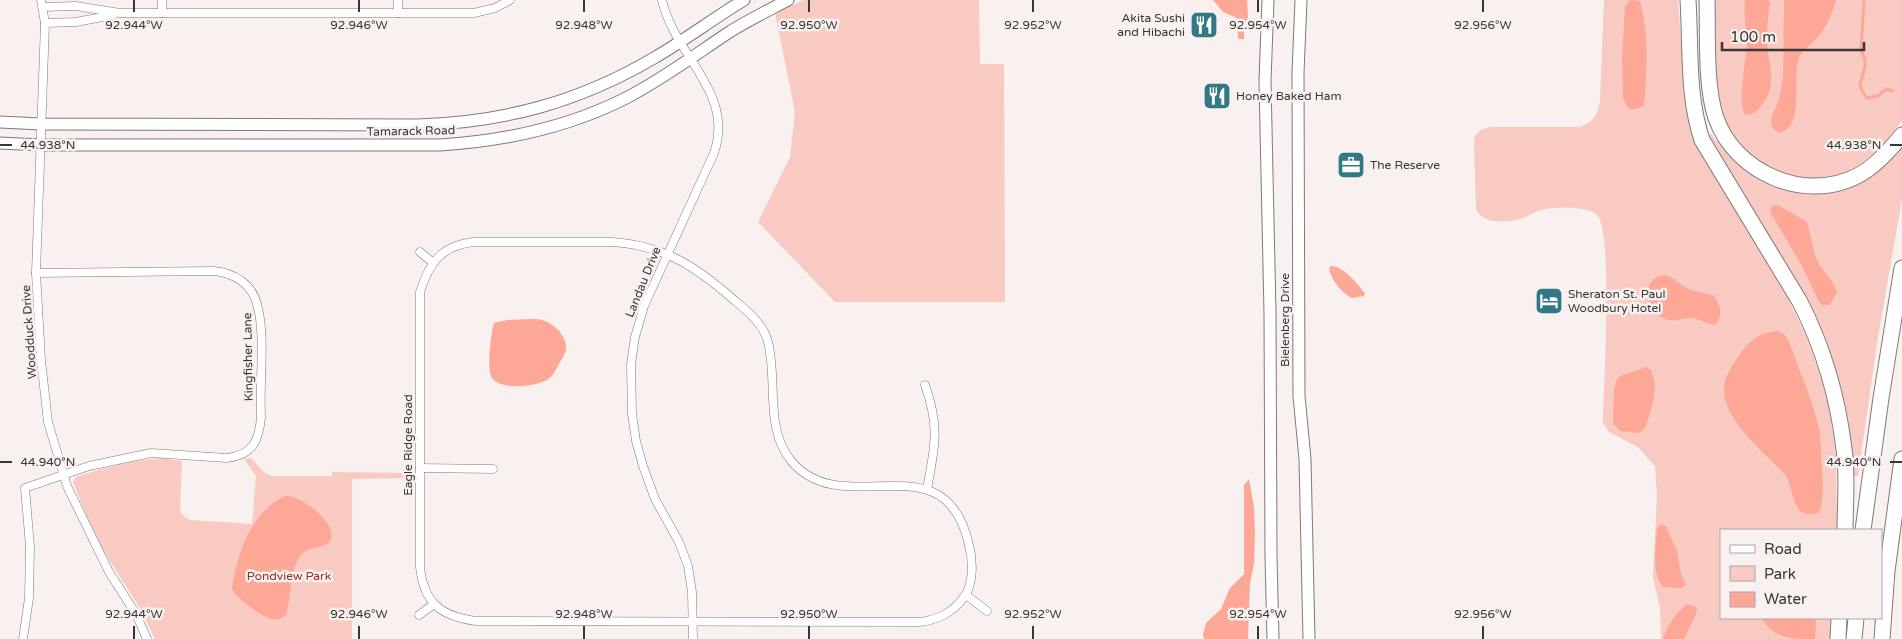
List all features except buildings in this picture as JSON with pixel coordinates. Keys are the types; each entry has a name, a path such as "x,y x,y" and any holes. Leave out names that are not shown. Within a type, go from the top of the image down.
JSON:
{"highway":[{"path":"1688,0 1691,85 1697,124 1702,140 1800,302 1810,321 1826,369 1840,422 1845,451 1844,529"},
{"path":"1707,0 1711,90 1716,118 1720,129 1730,142 1740,154 1759,170 1776,180 1795,184 1819,185 1844,181 1867,170 1902,135"},
{"path":"1864,529 1878,418 1902,268"},
{"path":"1882,639 1887,571 1902,459"},
{"path":"1887,571 1902,530"},
{"path":"1838,639 1839,619"},
{"path":"1854,639 1856,619"}],"street":[{"path":"162,0 162,13"},
{"path":"398,0 398,13"},
{"path":"42,4 76,6 120,13 398,13 485,12 510,0"},
{"name":"Landau Drive","path":"662,0 672,30 714,101 718,114 719,134 714,153 644,306 635,337 631,364 632,414 642,466 655,499 679,542 688,566 694,621 693,639"},
{"name":"Tamarack Road","path":"0,122 41,124 418,125 477,121 524,112 571,98 614,80 679,43 744,0"},
{"name":"Tamarack Road","path":"0,143 40,145 420,145 480,141 530,132 561,124 605,107 647,86 690,60 741,25 788,0"},
{"name":"Bielenberg Drive","path":"1268,0 1265,81 1270,312 1270,537 1273,639"},
{"name":"Bielenberg Drive","path":"1301,0 1298,73 1299,396 1305,459 1309,639"},
{"name":"Woodduck Drive","path":"42,4 45,23 36,273 41,360 48,422 63,475 109,572 136,614 148,639"},
{"path":"45,23 76,22 120,13"},
{"path":"420,252 432,262 445,251 461,244 473,242 613,242 635,244 667,253 686,262 710,278 750,313 762,327 768,341 775,426 784,450 801,471 826,484 927,489 948,501 958,512 965,528 972,562 971,577 966,595 946,614 933,620 920,622 476,621 459,619 445,613 434,604 420,615"},
{"name":"Eagle Ridge Road","path":"432,262 426,272 420,292 420,567 426,593 434,604"},
{"name":"Kingfisher Lane","path":"23,639 29,598 30,546 25,488 88,466 151,453 236,457 249,450 257,441 260,430 259,316 257,303 246,284 235,276 226,272 36,273"},
{"path":"924,385 932,404 936,430 935,448 927,489"},
{"path":"420,468 493,469"},
{"path":"966,595 987,611"}],"green space":[{"path":"804,0 979,0 980,64 1004,64 1005,302 835,302 758,222 790,157 795,112 775,13"},
{"path":"1604,0 1678,0 1683,67 1699,148 1786,294 1809,343 1830,410 1836,456 1837,529 1720,529 1720,619 1832,619 1830,639 1661,639 1660,608 1653,577 1657,496 1655,466 1638,447 1609,432 1603,423 1606,280 1602,228 1597,215 1587,210 1554,208 1541,210 1520,219 1495,221 1483,218 1476,209 1474,145 1475,136 1480,130 1491,127 1579,127 1592,120 1598,110"},
{"path":"1715,0 1902,0 1902,120 1881,146 1855,167 1824,179 1808,180 1788,176 1753,160 1730,135 1723,118 1716,68"},
{"path":"1711,134 1730,157 1747,172 1762,182 1793,191 1823,191 1902,142 1902,199 1877,343 1858,476 1854,476 1836,383 1707,136"},
{"name":"Pondview Park","path":"162,458 182,461 181,514 190,520 252,524 256,476 244,459 251,458 264,472 272,476 332,476 332,472 412,473 412,478 352,479 352,639 155,639 140,608 103,550 73,482 76,477 107,468"}],"water":[{"path":"1213,0 1247,0 1248,17 1244,27 1244,39 1238,39 1237,18 1223,12"},
{"path":"1630,0 1640,1 1645,27 1646,53 1644,106 1632,110 1627,107 1623,98 1622,57 1625,7"},
{"path":"1745,0 1769,0 1770,3 1767,38 1771,81 1767,97 1761,106 1754,112 1745,115 1742,100 1747,43 1744,11"},
{"path":"1784,0 1836,0 1824,29 1802,52 1799,58 1793,120 1788,128 1780,133 1772,128 1771,119 1779,99 1783,77"},
{"path":"1774,205 1778,205 1806,221 1816,257 1820,266 1834,284 1837,292 1830,305 1822,305 1819,302 1802,266 1770,212"},
{"path":"1331,266 1341,269 1350,276 1365,293 1364,296 1352,298 1344,293 1332,276 1329,268"},
{"path":"1664,275 1671,277 1689,289 1713,295 1718,302 1720,310 1718,321 1715,325 1692,318 1669,320 1659,315 1650,302 1648,295 1651,282 1656,277"},
{"path":"507,320 542,320 551,324 559,331 565,340 566,350 551,377 529,385 510,386 495,381 491,376 489,357 494,323"},
{"path":"1777,331 1785,335 1789,342 1812,403 1820,432 1823,488 1821,508 1818,513 1809,514 1802,512 1798,508 1785,474 1737,424 1725,400 1724,389 1727,375 1743,349 1760,335"},
{"path":"1647,367 1652,372 1655,388 1652,407 1644,430 1638,433 1620,431 1613,423 1616,381 1620,376"},
{"path":"1249,479 1254,507 1255,535 1254,563 1250,584 1248,639 1204,639 1206,623 1221,609 1230,588 1244,574 1244,485"},
{"path":"285,496 300,500 318,512 330,528 331,536 329,543 306,551 301,556 294,571 286,615 274,619 249,606 238,597 232,588 242,547 248,534 264,512 273,503"},
{"path":"1661,524 1666,526 1677,551 1681,574 1686,585 1682,588 1663,587 1659,581 1655,559 1657,528"},
{"path":"1687,604 1697,608 1684,639 1663,639 1672,620"},
{"path":"1762,619 1816,619 1815,639 1798,639 1777,634"}],"waterway":[{"path":"1864,0 1861,50 1865,59 1865,67 1860,84 1862,91 1867,98 1878,96 1886,89 1893,91"}],"place":[{"name":"Akita Sushi and Hibachi","path":"1204,25"},
{"name":"Honey Baked Ham","path":"1217,96"},
{"name":"The Reserve","path":"1351,165"},
{"name":"Sheraton St. Paul Woodbury Hotel","path":"1549,301"}]}
